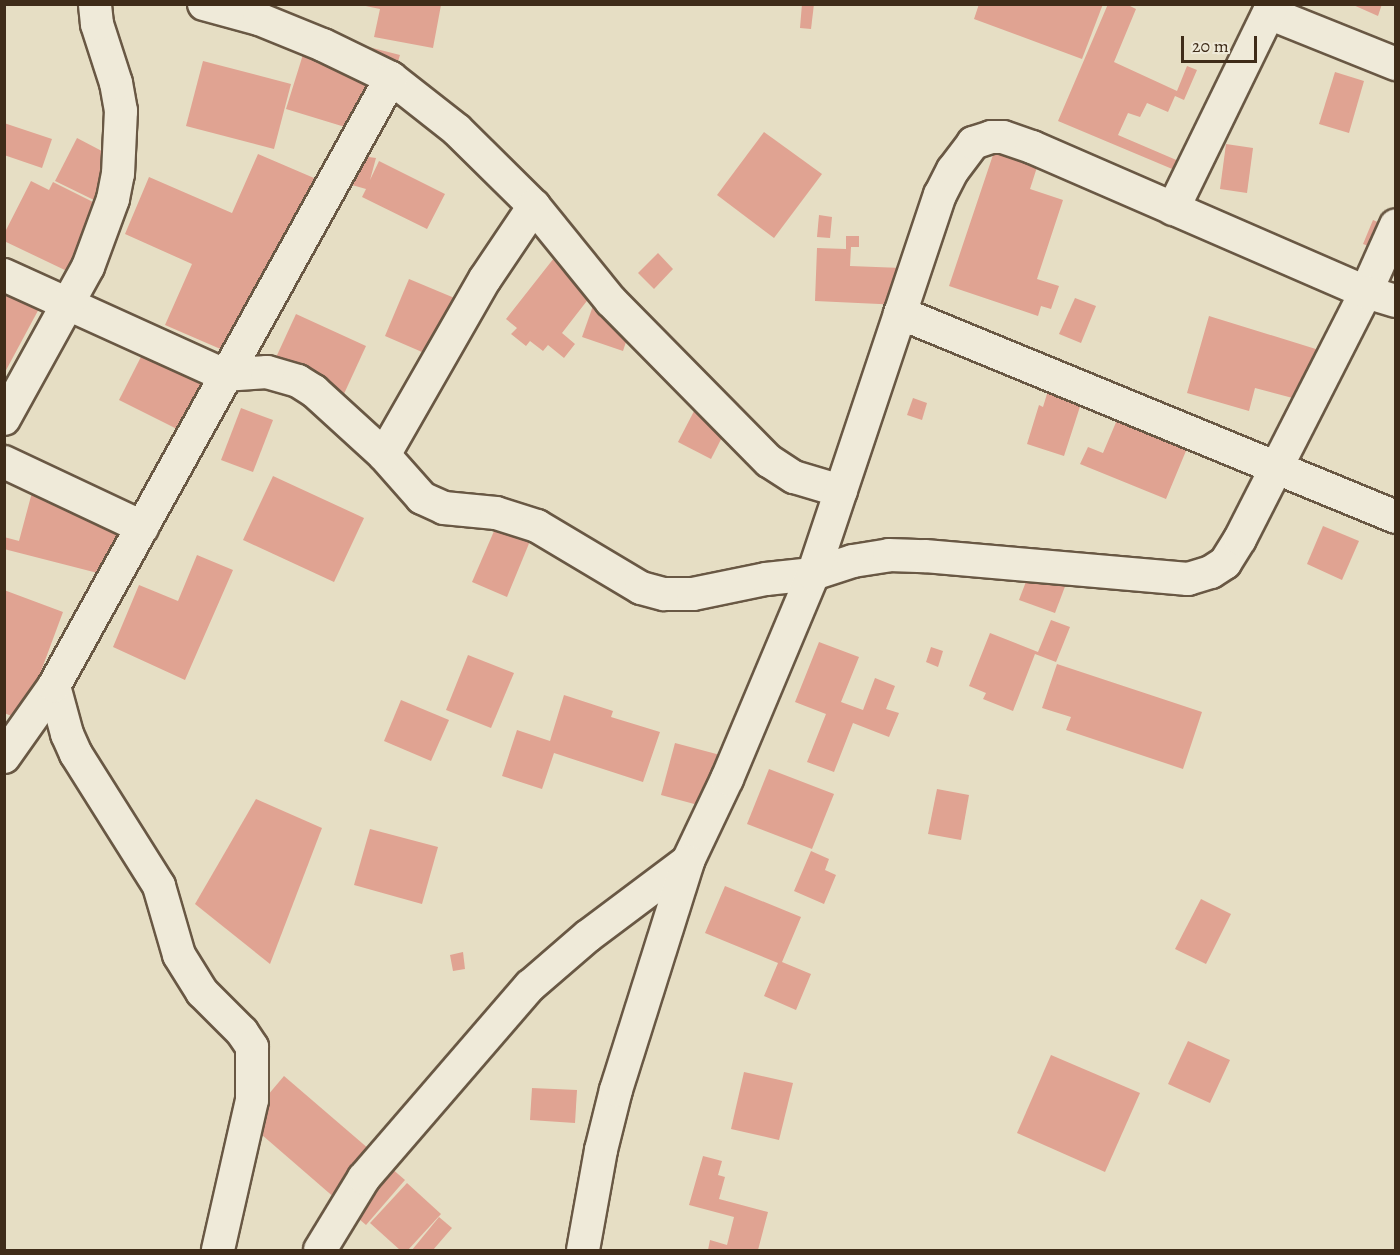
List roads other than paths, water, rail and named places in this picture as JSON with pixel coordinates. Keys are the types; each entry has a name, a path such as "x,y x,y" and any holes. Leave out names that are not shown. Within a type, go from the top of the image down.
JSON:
{"street":[{"path":"4,419 68,306 103,231 118,174 120,111 116,83 97,24 95,4"},
{"path":"204,4 261,12 391,78 457,130 534,206 611,301 769,460 794,477 841,491"},
{"path":"1173,209 1271,9 1395,64"},
{"path":"4,758 54,686 224,375 391,78"},
{"path":"583,1251 601,1150 616,1090 688,861 727,778 813,574 940,195 963,154 973,143 981,139 1003,137 1381,297"},
{"path":"384,455 485,279 534,206"},
{"path":"4,275 224,375 267,372 298,381 314,391 384,455 422,498 444,508 496,513 537,526 641,588 652,591 664,594 693,594 766,579 813,574 871,557 905,555 1167,579 1200,578 1225,563 1240,539 1275,467 1381,297 1395,225"},
{"path":"900,313 1395,517"},
{"path":"4,462 142,527"},
{"path":"54,686 67,734 76,754 155,878 179,955 202,992 242,1032 252,1047 252,1100 218,1251"},
{"path":"320,1251 364,1178 530,986 588,936 688,861"}]}
